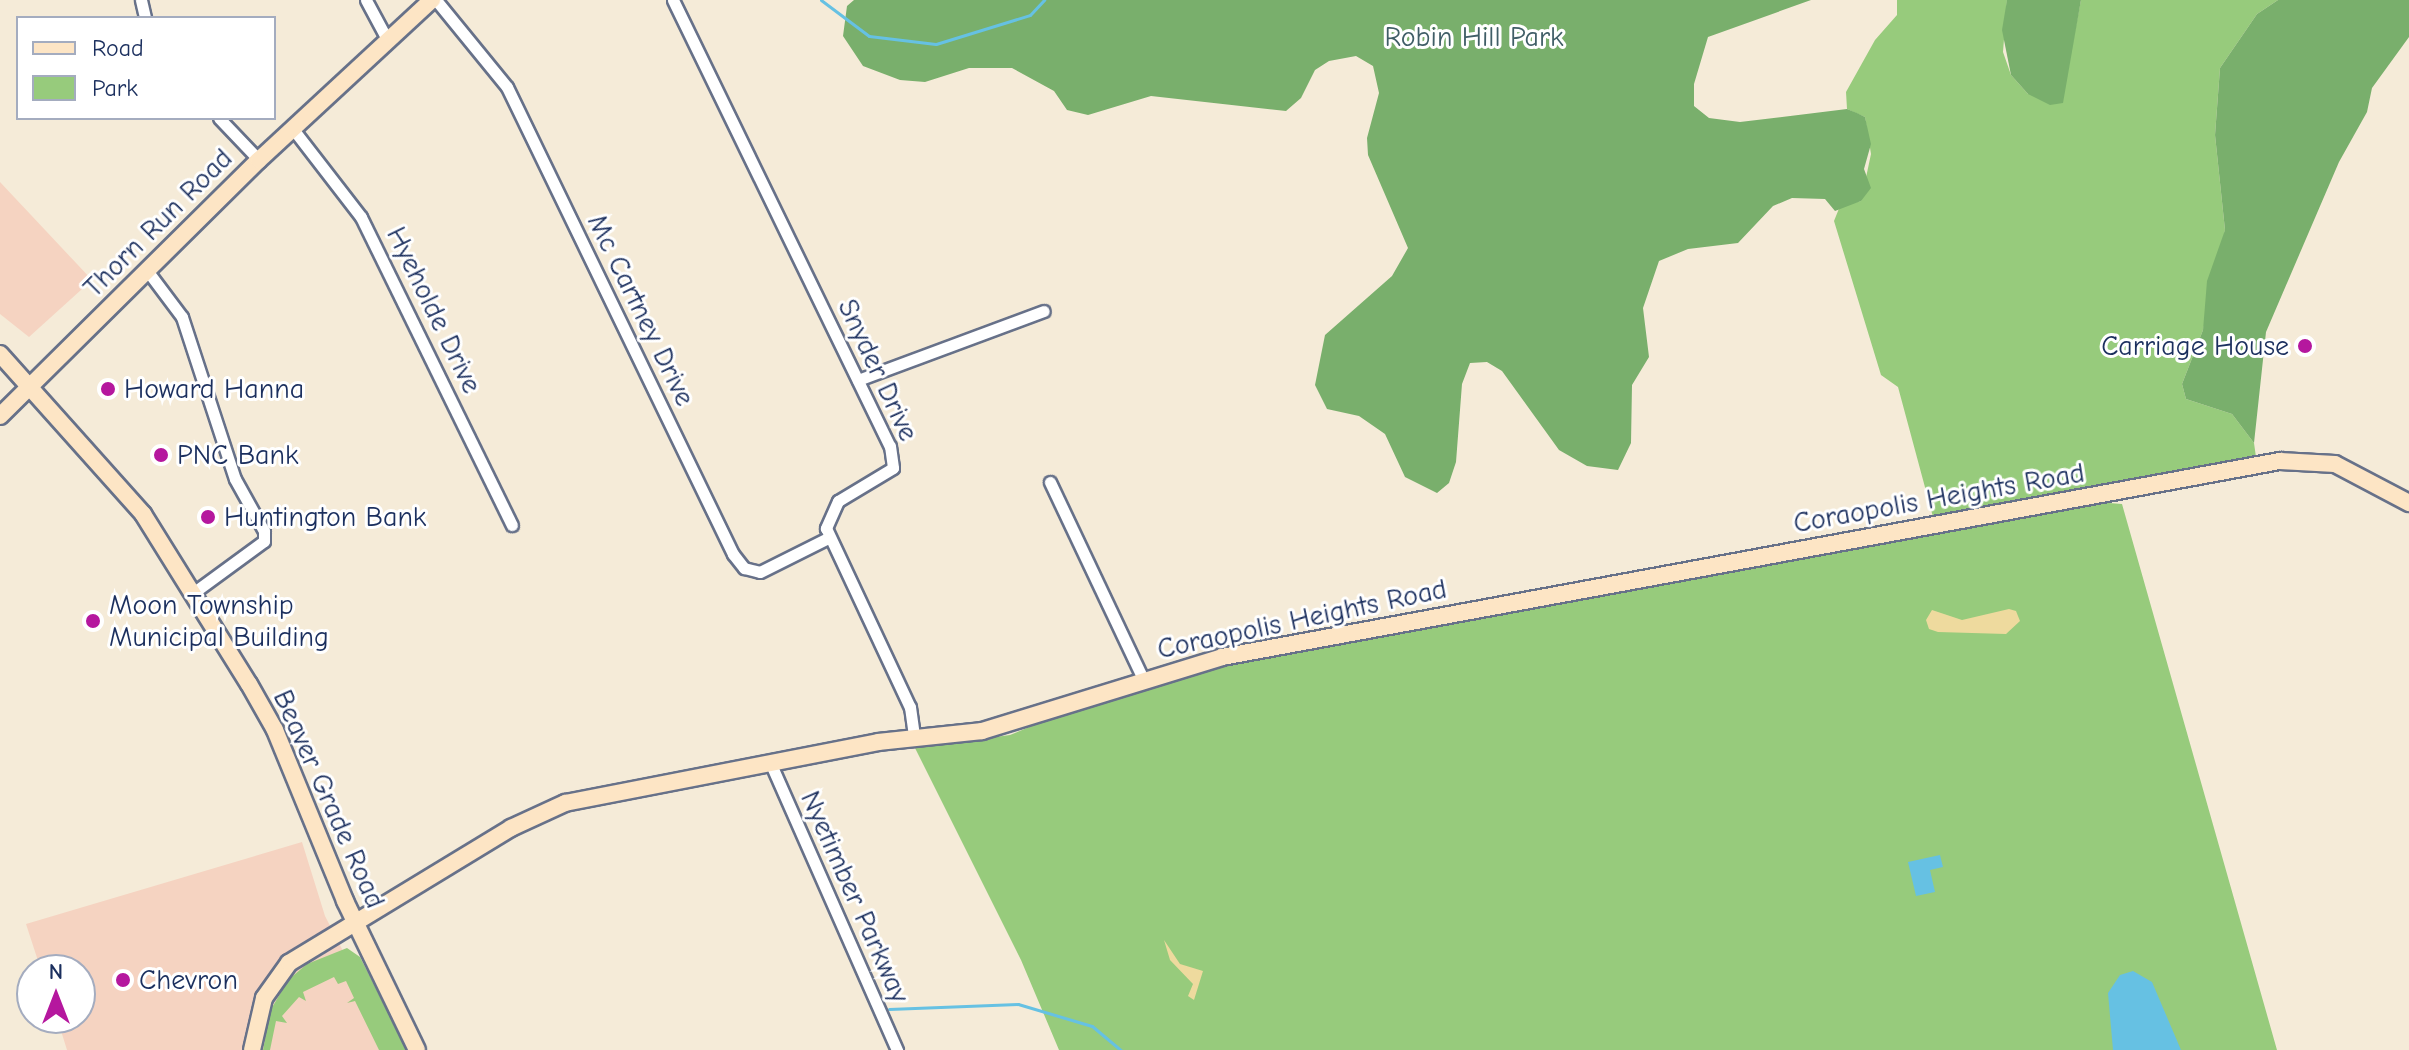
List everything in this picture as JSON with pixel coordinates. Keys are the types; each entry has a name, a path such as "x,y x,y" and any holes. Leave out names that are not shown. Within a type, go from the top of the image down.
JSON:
{"street":[{"path":"366,0 388,41"},
{"name":"Thorn Run Road","path":"0,416 259,160 434,0"},
{"name":"Mc Cartney Drive","path":"434,0 507,87 733,554 744,568 760,572 828,538"},
{"name":"Snyder Drive","path":"673,0 890,446 893,468 832,506 828,538"},
{"path":"221,120 259,160"},
{"name":"Hyeholde Drive","path":"293,129 361,217 512,525"},
{"path":"146,269 182,317 235,479 264,531 264,541 193,593"},
{"path":"858,380 1044,311"},
{"name":"Beaver Grade Road","path":"0,354 131,498 193,593 275,730 354,923 417,1050"},
{"name":"Coraopolis Heights Road","path":"252,1050 260,1008 274,980 299,956 553,807 628,787 914,737 982,731 1143,679 1308,640 2280,461 2335,464 2409,503"},
{"path":"1050,482 1143,679"},
{"path":"828,538 904,695 914,737"},
{"name":"Nyetimber Parkway","path":"770,762 897,1050"}],"shaded area":[{"path":"0,182 92,280 29,337 0,314"},
{"path":"302,842 325,916 394,1050 67,1050 62,1034 96,1034 96,954 36,954 26,924"}],"green space":[{"name":"Robin Hill Park","path":"854,0 1811,0 1708,37 1694,84 1694,106 1709,118 1740,122 1847,109 1857,113 1865,117 1871,144 1864,169 1871,188 1861,201 1835,211 1825,199 1792,198 1773,206 1738,243 1688,249 1659,261 1643,308 1649,357 1632,385 1631,443 1618,470 1587,466 1559,450 1502,371 1487,362 1470,363 1462,384 1456,462 1449,483 1437,493 1405,477 1385,434 1359,416 1327,409 1315,385 1325,335 1392,276 1408,248 1368,155 1367,138 1379,93 1373,66 1356,56 1329,61 1315,70 1301,98 1286,111 1151,96 1088,115 1067,110 1054,91 1012,68 969,68 925,82 900,80 863,66 843,36 847,6"},
{"path":"1897,0 2007,0 2003,52 2011,75 2028,94 2069,61 2081,0 2278,0 2257,14 2220,68 2215,135 2225,230 2203,330 2182,384 2186,399 2232,414 2254,443 2256,457 1933,517 1898,387 1881,375 1834,221 1840,206 1861,201 1871,154 1865,117 1847,109 1846,92 1875,40 1897,15"},
{"path":"2007,0 2081,0 2063,103 2050,105 2028,94 2011,75 2002,30"},
{"path":"2278,0 2409,0 2409,37 2372,88 2367,112 2339,162 2266,332 2254,443 2232,414 2186,399 2182,384 2203,330 2207,281 2225,230 2215,135 2220,68 2257,14"},
{"path":"2096,502 2122,504 2277,1050 1059,1050 1021,960 915,748 1010,735 1073,709 1236,661"},
{"path":"347,948 360,957 407,1050 379,1050 355,1001 347,1003 354,998 346,981 338,984 334,977 303,992 306,1001 299,997 282,1016 287,1023 276,1021 270,1050 263,1050 270,1011 288,980 307,964"}],"sand":[{"path":"2009,609 2016,611 2020,621 2006,634 1938,632 1929,629 1926,620 1932,610 1962,620"},
{"path":"1164,940 1180,964 1203,971 1194,1000 1188,996 1193,984 1170,960"}],"water":[{"path":"1940,855 1943,867 1930,870 1935,892 1916,896 1908,862"},
{"path":"2133,971 2152,982 2181,1050 2113,1050 2108,993 2120,975"}],"waterway":[{"path":"821,0 869,36 936,44 1030,15 1044,0"},
{"path":"889,1009 1018,1004 1092,1026 1121,1050"}],"place":[{"name":"Carriage House","path":"2305,346"},
{"name":"Howard Hanna","path":"108,389"},
{"name":"PNC Bank","path":"161,455"},
{"name":"Huntington Bank","path":"208,517"},
{"name":"Moon Township Municipal Building","path":"93,621"},
{"name":"Chevron","path":"123,980"}]}
